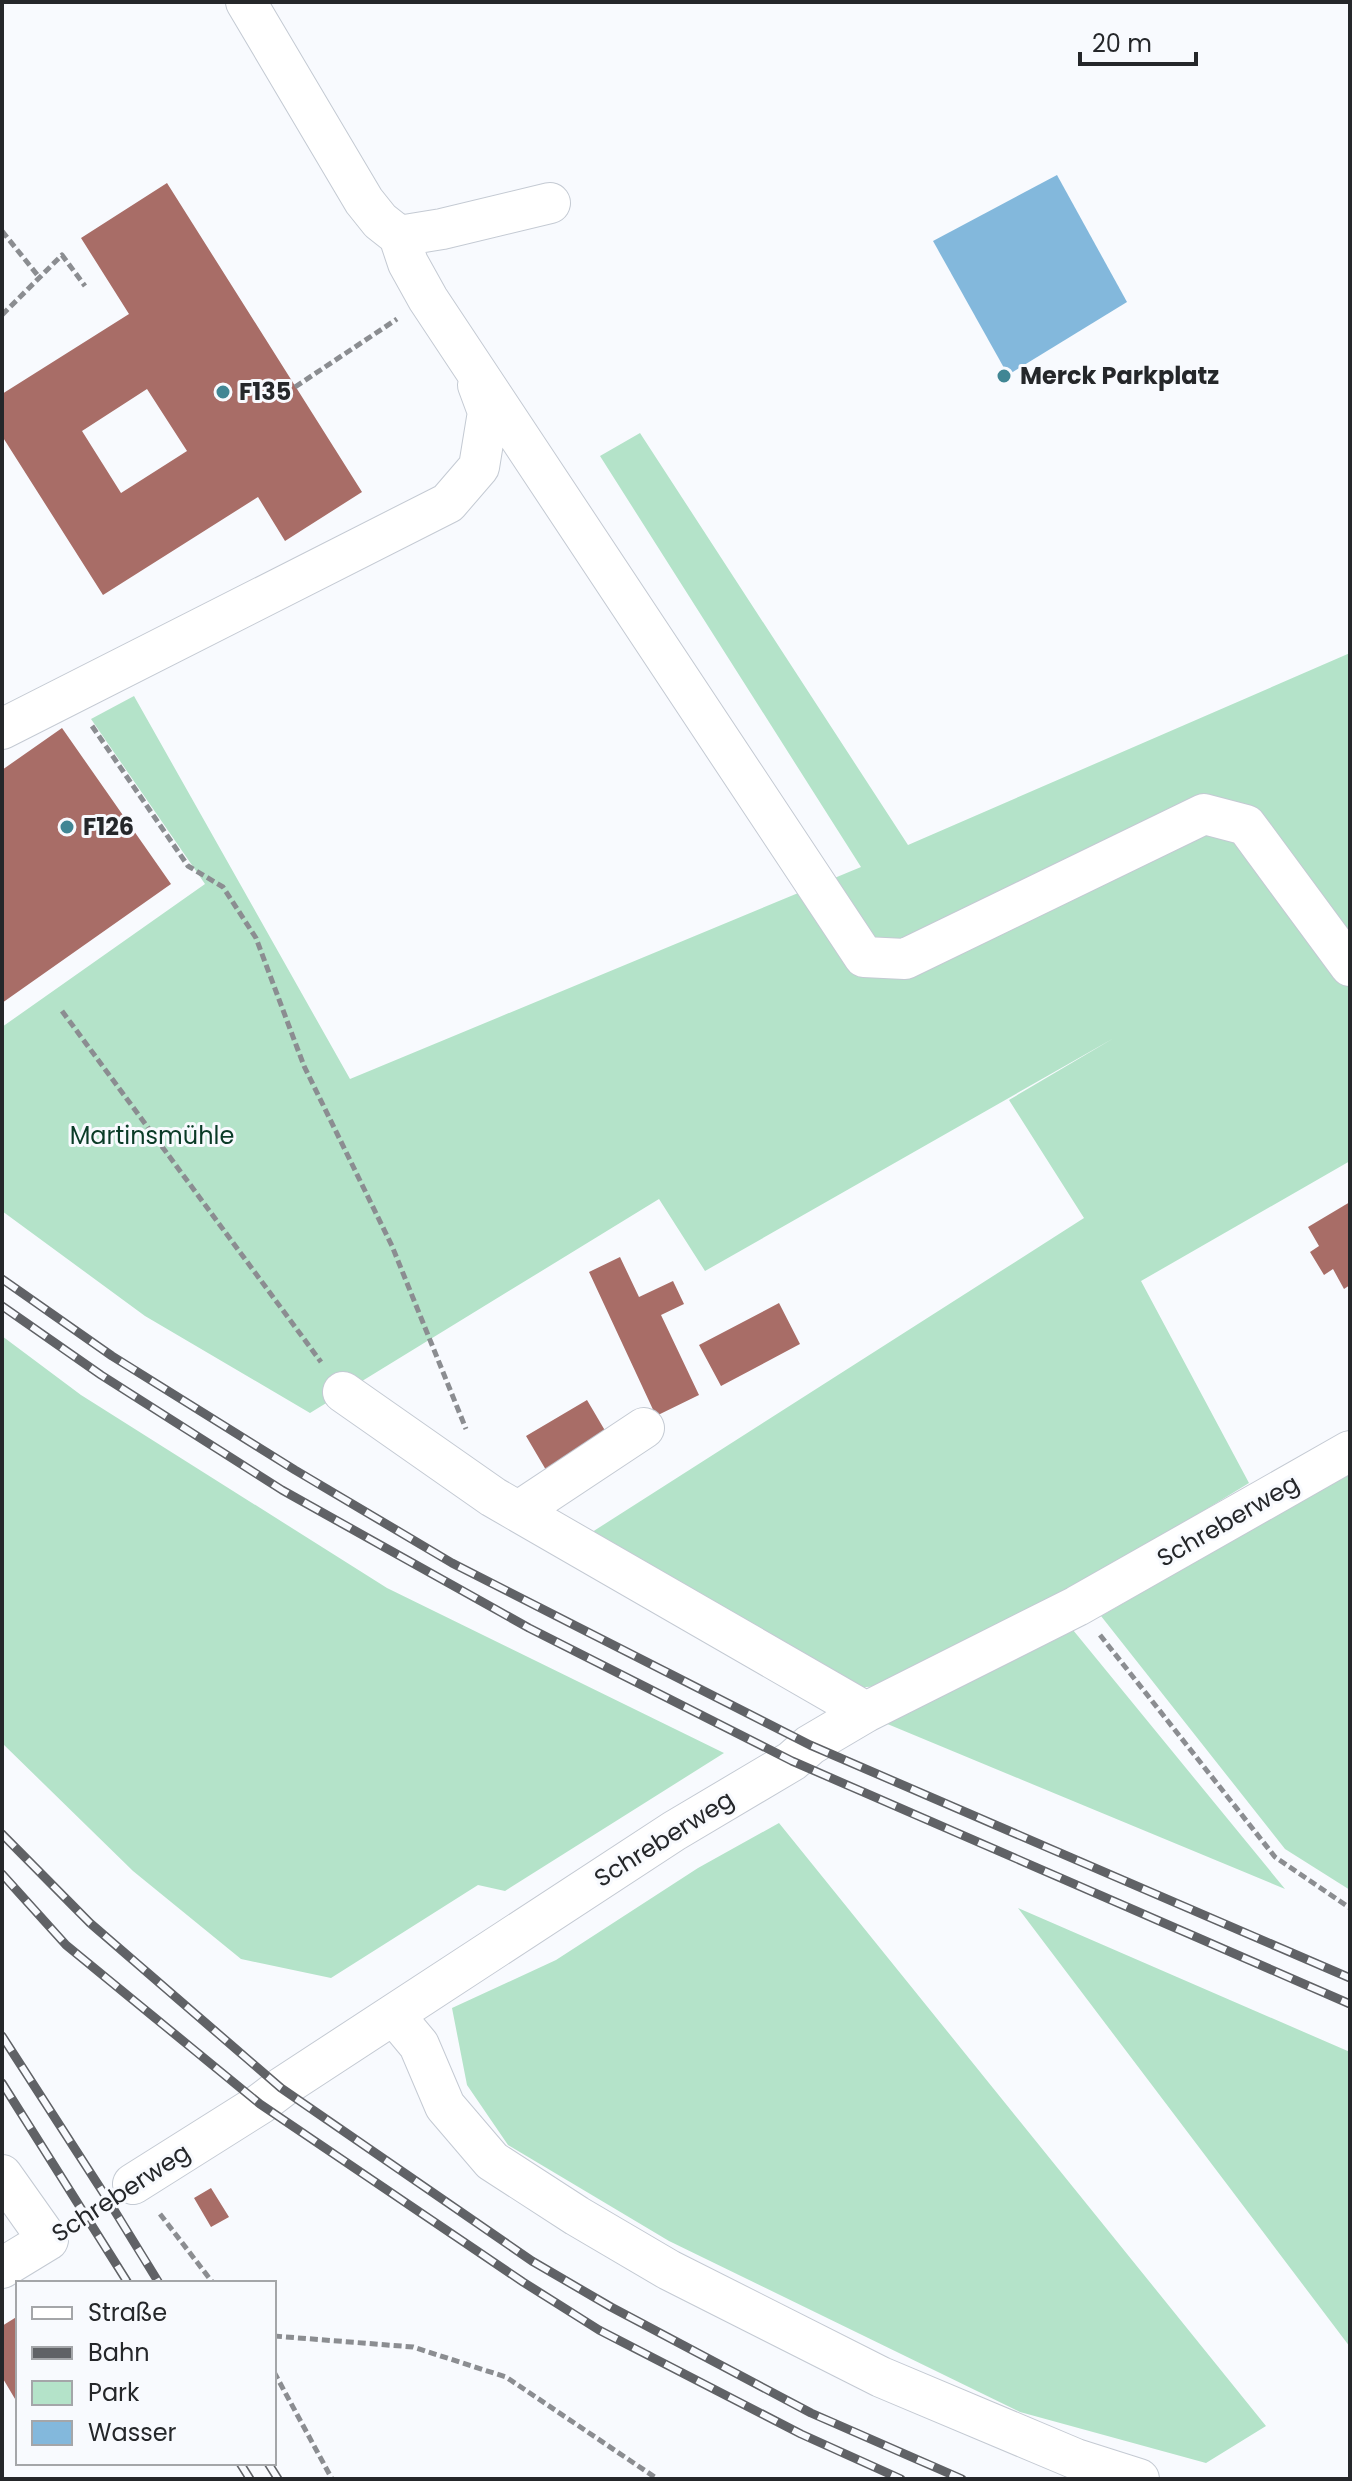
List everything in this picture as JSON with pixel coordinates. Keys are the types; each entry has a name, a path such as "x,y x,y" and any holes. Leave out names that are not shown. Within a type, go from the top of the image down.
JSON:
{"street":[{"path":"246,2 364,201 380,221 399,236 408,263 428,299 864,957 905,959 1204,814 1246,825 1350,966"},
{"path":"399,236 550,203"},
{"path":"2,729 448,503 479,467 488,412 472,367"},
{"path":"343,1392 493,1497 866,1712"},
{"path":"519,1511 644,1428"},
{"name":"Schreberweg","path":"133,2184 260,2104 674,1831 792,1761 810,1745 866,1712 1077,1606 1350,1451"},
{"path":"394,2015 419,2045 445,2106 492,2161 577,2216 669,2270 881,2377 1076,2459 1139,2479"},
{"path":"2,2175 48,2240"},
{"name":"Schreberweg","path":"2,2268 48,2240"}],"path":[{"path":"2,231 39,277"},
{"path":"2,315 62,255 85,286"},
{"path":"295,387 428,299"},
{"path":"70,694 188,866 223,887 256,938 304,1066 392,1246 469,1438"},
{"path":"62,1011 343,1392"},
{"path":"1077,1606 1275,1857 1350,1908"},
{"path":"133,2184 165,2219 212,2281"},
{"name":"Schreberweg","path":"48,2240 133,2184"},
{"path":"276,2336 413,2347 506,2377 656,2478"},
{"path":"276,2376 332,2479"}],"green space":[{"name":"Martinsmühle","path":"640,433 908,845 1350,653 1350,1161 1141,1281 1249,1483 1069,1593 881,1686 852,1688 589,1534 1084,1218 1009,1100 1114,1038 705,1271 659,1199 310,1413 145,1316 2,1211 2,1027 205,884 91,719 134,696 350,1079 861,867 600,456"},
{"path":"2,1336 81,1395 387,1588 724,1753 505,1891 478,1885 331,1978 241,1959 133,1871 2,1743"},
{"path":"1350,1473 1350,1890 1285,1849 1101,1616"},
{"path":"1073,1630 1285,1889 885,1723"},
{"path":"779,1823 1266,2426 1206,2463 1020,2412 669,2241 508,2145 467,2085 452,2008 556,1960 698,1868"},
{"path":"1018,1908 1350,2052 1350,2347"}],"water":[{"path":"1057,175 1127,302 1008,375 933,241"}],"building":[{"name":"F135","path":"167,183 362,492 285,541 258,497 103,595 2,436 2,394 129,314 81,238","holes":["147,389 187,451 121,493 82,431"]},
{"name":"F126","path":"62,728 171,884 2,1003 2,770"},
{"path":"1350,1202 1350,1285 1344,1289 1333,1269 1324,1275 1310,1252 1319,1246 1308,1227"},
{"path":"620,1257 639,1297 673,1281 684,1304 661,1315 699,1395 656,1416 589,1272"},
{"path":"779,1303 800,1344 721,1386 699,1345"},
{"path":"587,1400 607,1434 546,1470 526,1436"},
{"path":"211,2188 229,2217 211,2227 194,2198"},
{"path":"16,2317 16,2401 2,2377 2,2326"}],"railway":[{"path":"2,1279 112,1356 452,1563 810,1745 1350,1978"},
{"path":"2,1306 101,1375 282,1490 529,1628 792,1761 1350,2004"},
{"path":"2,1834 90,1923 281,2088 532,2261 611,2307 811,2413 962,2479"},
{"path":"2,1874 66,1945 260,2104 523,2282 599,2330 801,2434 901,2479"},
{"path":"2,2036 158,2281"},
{"path":"2,2083 127,2281"},
{"path":"241,2465 250,2479"},
{"path":"269,2465 278,2479"}],"place":[{"name":"Merck Parkplatz","path":"1004,376"},
{"name":"F135","path":"223,392"},
{"name":"F126","path":"67,827"}]}
